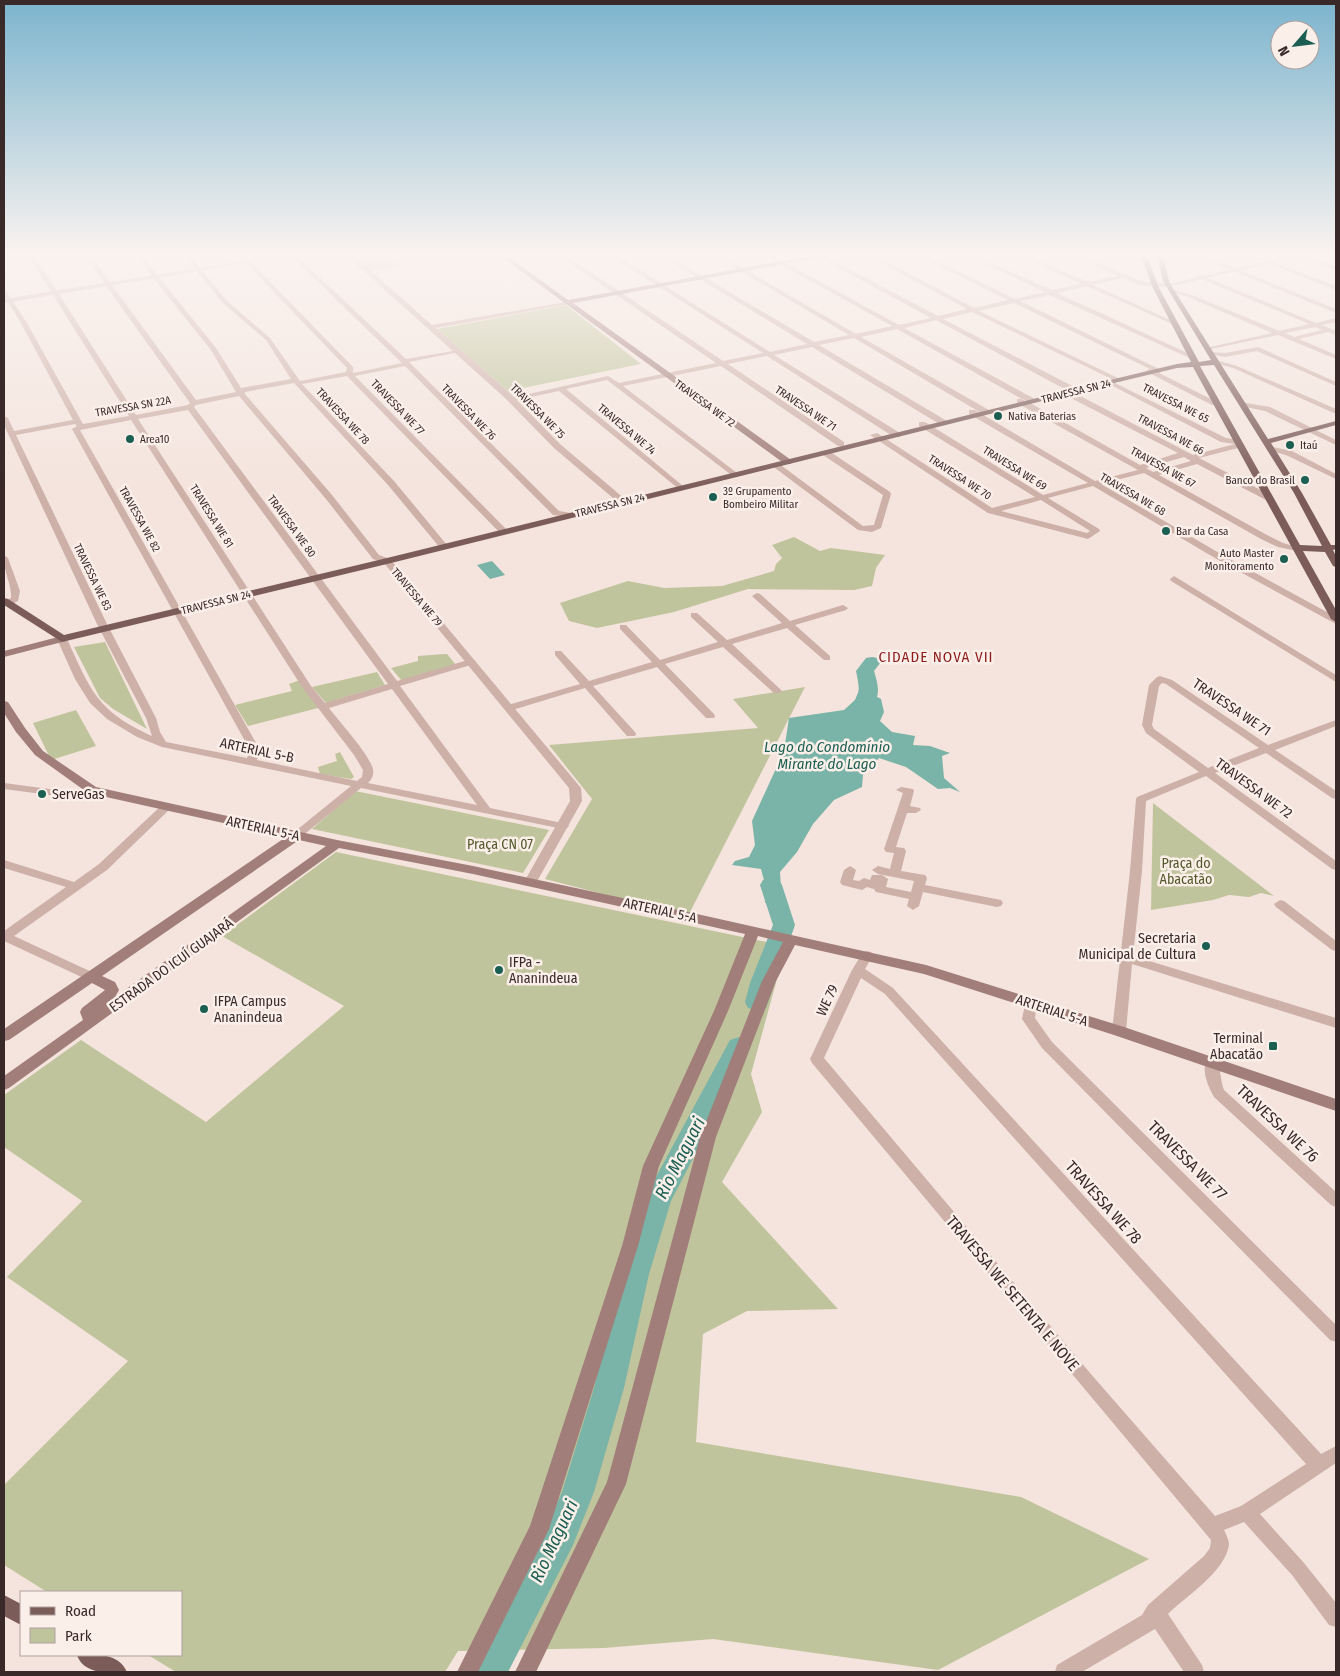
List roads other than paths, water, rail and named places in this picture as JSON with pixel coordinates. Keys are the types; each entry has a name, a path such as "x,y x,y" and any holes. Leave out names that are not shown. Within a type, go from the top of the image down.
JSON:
{"main road":[{"name":"TRAVESSA WE 72","path":"610,333 785,460"},
{"path":"1180,333 1195,361 1210,377 1215,403 1300,548 1336,620"},
{"path":"1198,333 1332,547 1336,562"},
{"name":"TRAVESSA SN 24","path":"4,648 313,576 501,529 556,513 620,500 785,460 841,444 942,422 1068,390 1195,361 1212,355"},
{"path":"1210,377 1229,381"},
{"path":"1268,445 1336,423"},
{"name":"TRAVESSA SN 24","path":"732,473 775,465 785,460 826,453 877,437"},
{"name":"TRAVESSA SN 24","path":"501,529 568,516 620,500"},
{"path":"1300,548 1332,547"},
{"path":"5,602 60,636"},
{"name":"TRAVESSA SN 24","path":"4,654 60,636"},
{"name":"ARTERIAL 5-A","path":"4,705 20,730 39,753 92,790 166,808 530,882 867,955 926,970 1119,1031 1336,1106"},
{"path":"4,1036 297,835"},
{"name":"ESTRADA DO ICUÍ GUAJARÁ","path":"4,1084 337,844"},
{"path":"467,1672 539,1529 630,1246 651,1166 720,1011 760,933"},
{"path":"525,1672 616,1484 708,1137 769,981 791,939"},
{"path":"91,1021 87,1012 108,997 112,990 110,986 92,977"},
{"path":"4,1605 20,1614"},
{"path":"89,1656 116,1672"}],"street":[{"name":"TRAVESSA WE 82","path":"29,333 175,609 255,750 251,763"},
{"name":"TRAVESSA WE 81","path":"80,333 307,687 359,754 368,770 367,778 358,784"},
{"name":"TRAVESSA WE 80","path":"144,333 313,576 486,811"},
{"name":"TRAVESSA WE 79","path":"201,333 214,349 242,393 471,662 575,788 577,797 563,826 530,882"},
{"name":"TRAVESSA WE 78","path":"261,333 268,339 298,383 391,483 442,544"},
{"name":"TRAVESSA WE 77","path":"314,333 501,529"},
{"name":"TRAVESSA WE 76","path":"375,333 556,513"},
{"name":"TRAVESSA WE 75","path":"437,333 511,399 557,446 620,500"},
{"name":"TRAVESSA WE 71","path":"677,333 841,444"},
{"path":"736,333 894,433"},
{"path":"792,333 942,422"},
{"name":"TRAVESSA WE 68","path":"851,333 1094,485 1336,620"},
{"path":"618,386 869,333"},
{"name":"TRAVESSA WE 67","path":"909,333 1146,471 1272,541 1300,548"},
{"path":"965,333 1068,390"},
{"path":"1018,333 1111,380"},
{"path":"1078,333 1215,403"},
{"path":"1137,333 1195,361"},
{"path":"1212,355 1284,333"},
{"path":"1293,339 1326,333"},
{"path":"1281,334 1336,357"},
{"path":"1212,355 1225,355 1253,349 1260,350 1336,384"},
{"name":"TRAVESSA SN 22A","path":"4,440 457,351"},
{"path":"1212,355 1336,412"},
{"path":"511,399 610,379 732,473"},
{"name":"TRAVESSA WE 65","path":"1111,380 1224,440 1238,444"},
{"name":"TRAVESSA WE 74","path":"560,388 677,486"},
{"name":"TRAVESSA WE 66","path":"1068,390 1195,460 1269,498"},
{"path":"1243,404 1267,409 1336,443"},
{"name":"TRAVESSA WE 83","path":"4,418 103,626 151,718 155,732 162,744"},
{"name":"TRAVESSA WE 69","path":"925,426 1096,531"},
{"name":"TRAVESSA WE 70","path":"877,437 991,511 1088,536 1096,531"},
{"path":"991,511 1195,460 1238,444"},
{"path":"1268,445 1289,453 1336,477"},
{"name":"TRAVESSA WE 71","path":"775,465 861,528 872,529 878,526 888,496 826,453"},
{"path":"1146,471 1184,454"},
{"path":"556,513 568,516"},
{"path":"4,558 16,591 15,599 5,602"},
{"path":"1174,579 1336,679"},
{"path":"757,596 827,658"},
{"path":"509,708 843,608"},
{"path":"694,615 777,691"},
{"path":"623,627 710,716"},
{"name":"ARTERIAL 5-B","path":"60,636 86,690 94,702 124,725 162,744 563,826"},
{"path":"558,653 630,734"},
{"path":"322,706 471,662"},
{"name":"TRAVESSA WE 71","path":"1154,734 1147,725 1149,707 1154,685 1162,679 1336,796"},
{"path":"1119,1031 1142,799 1336,723"},
{"name":"TRAVESSA WE 72","path":"1154,734 1336,866"},
{"path":"297,835 358,784"},
{"path":"4,786 72,795 92,790"},
{"path":"898,893 900,851 890,849 909,791 901,790"},
{"path":"4,936 103,867 166,808"},
{"path":"903,809 916,810"},
{"path":"4,864 76,886"},
{"path":"850,870 846,882 862,886 864,882 874,885 876,878 882,879 880,889 898,893 997,903"},
{"path":"878,870 921,878 916,896"},
{"path":"1280,904 1336,947"},
{"path":"4,936 92,977"},
{"name":"WE 79","path":"816,1059 867,955"},
{"path":"1127,958 1336,1023"},
{"name":"TRAVESSA WE 78","path":"858,970 889,991 1318,1464"},
{"name":"TRAVESSA WE 77","path":"1031,1004 1028,1019 1047,1045 1336,1335"},
{"name":"TRAVESSA WE SETENTA E NOVE","path":"816,1059 1084,1378 1212,1526"},
{"name":"TRAVESSA WE 76","path":"1212,1063 1213,1080 1219,1093 1336,1201"},
{"path":"1064,1672 1149,1622 1155,1612 1203,1571 1220,1546 1220,1540 1212,1526 1247,1512 1336,1454"},
{"path":"1247,1512 1298,1569 1336,1618"},
{"path":"1155,1612 1196,1672"}],"water":[{"path":"492,561 505,575 490,579 477,565"},
{"name":"Lago do Condomínio Mirante do Lago","path":"860,688 881,699 884,712 880,721 892,732 915,736 913,745 930,746 950,753 942,756 944,778 960,792 950,788 938,789 906,767 879,758 863,775 862,787 834,800 813,824 797,852 780,872 782,905 780,912 771,910 765,902 766,888 761,869 732,865 735,861 749,857 755,845 752,821 784,751 789,718 844,710 855,700"}],"waterway":[{"name":"Rio Maguari","path":"853,716 863,706 868,696 865,671 872,662"},
{"name":"Rio Maguari","path":"757,1002 762,983 784,925 771,885"},
{"name":"Rio Maguari","path":"489,1672 561,1533 578,1492 609,1388 635,1274 657,1201 739,1046"}],"place":[{"name":"Nativa Baterias","path":"998,416"},
{"name":"Area10","path":"130,439"},
{"name":"Itaú","path":"1290,445"},
{"name":"Banco do Brasil","path":"1305,480"},
{"name":"3º Grupamento Bombeiro Militar","path":"713,497"},
{"name":"Bar da Casa","path":"1166,531"},
{"name":"Auto Master Monitoramento","path":"1284,559"},
{"name":"ServeGas","path":"42,794"},
{"name":"Secretaria Municipal de Cultura","path":"1206,946"},
{"name":"IFPa - Ananindeua","path":"499,970"},
{"name":"IFPA Campus Ananindeua","path":"204,1009"},
{"name":"Terminal Abacatão","path":"1273,1046"}],"district":[{"name":"CIDADE NOVA VII","path":"936,657"}],"park label":[{"name":"Praça CN 07","path":"500,844"},
{"name":"Praça do Abacatão","path":"1186,872"}]}
